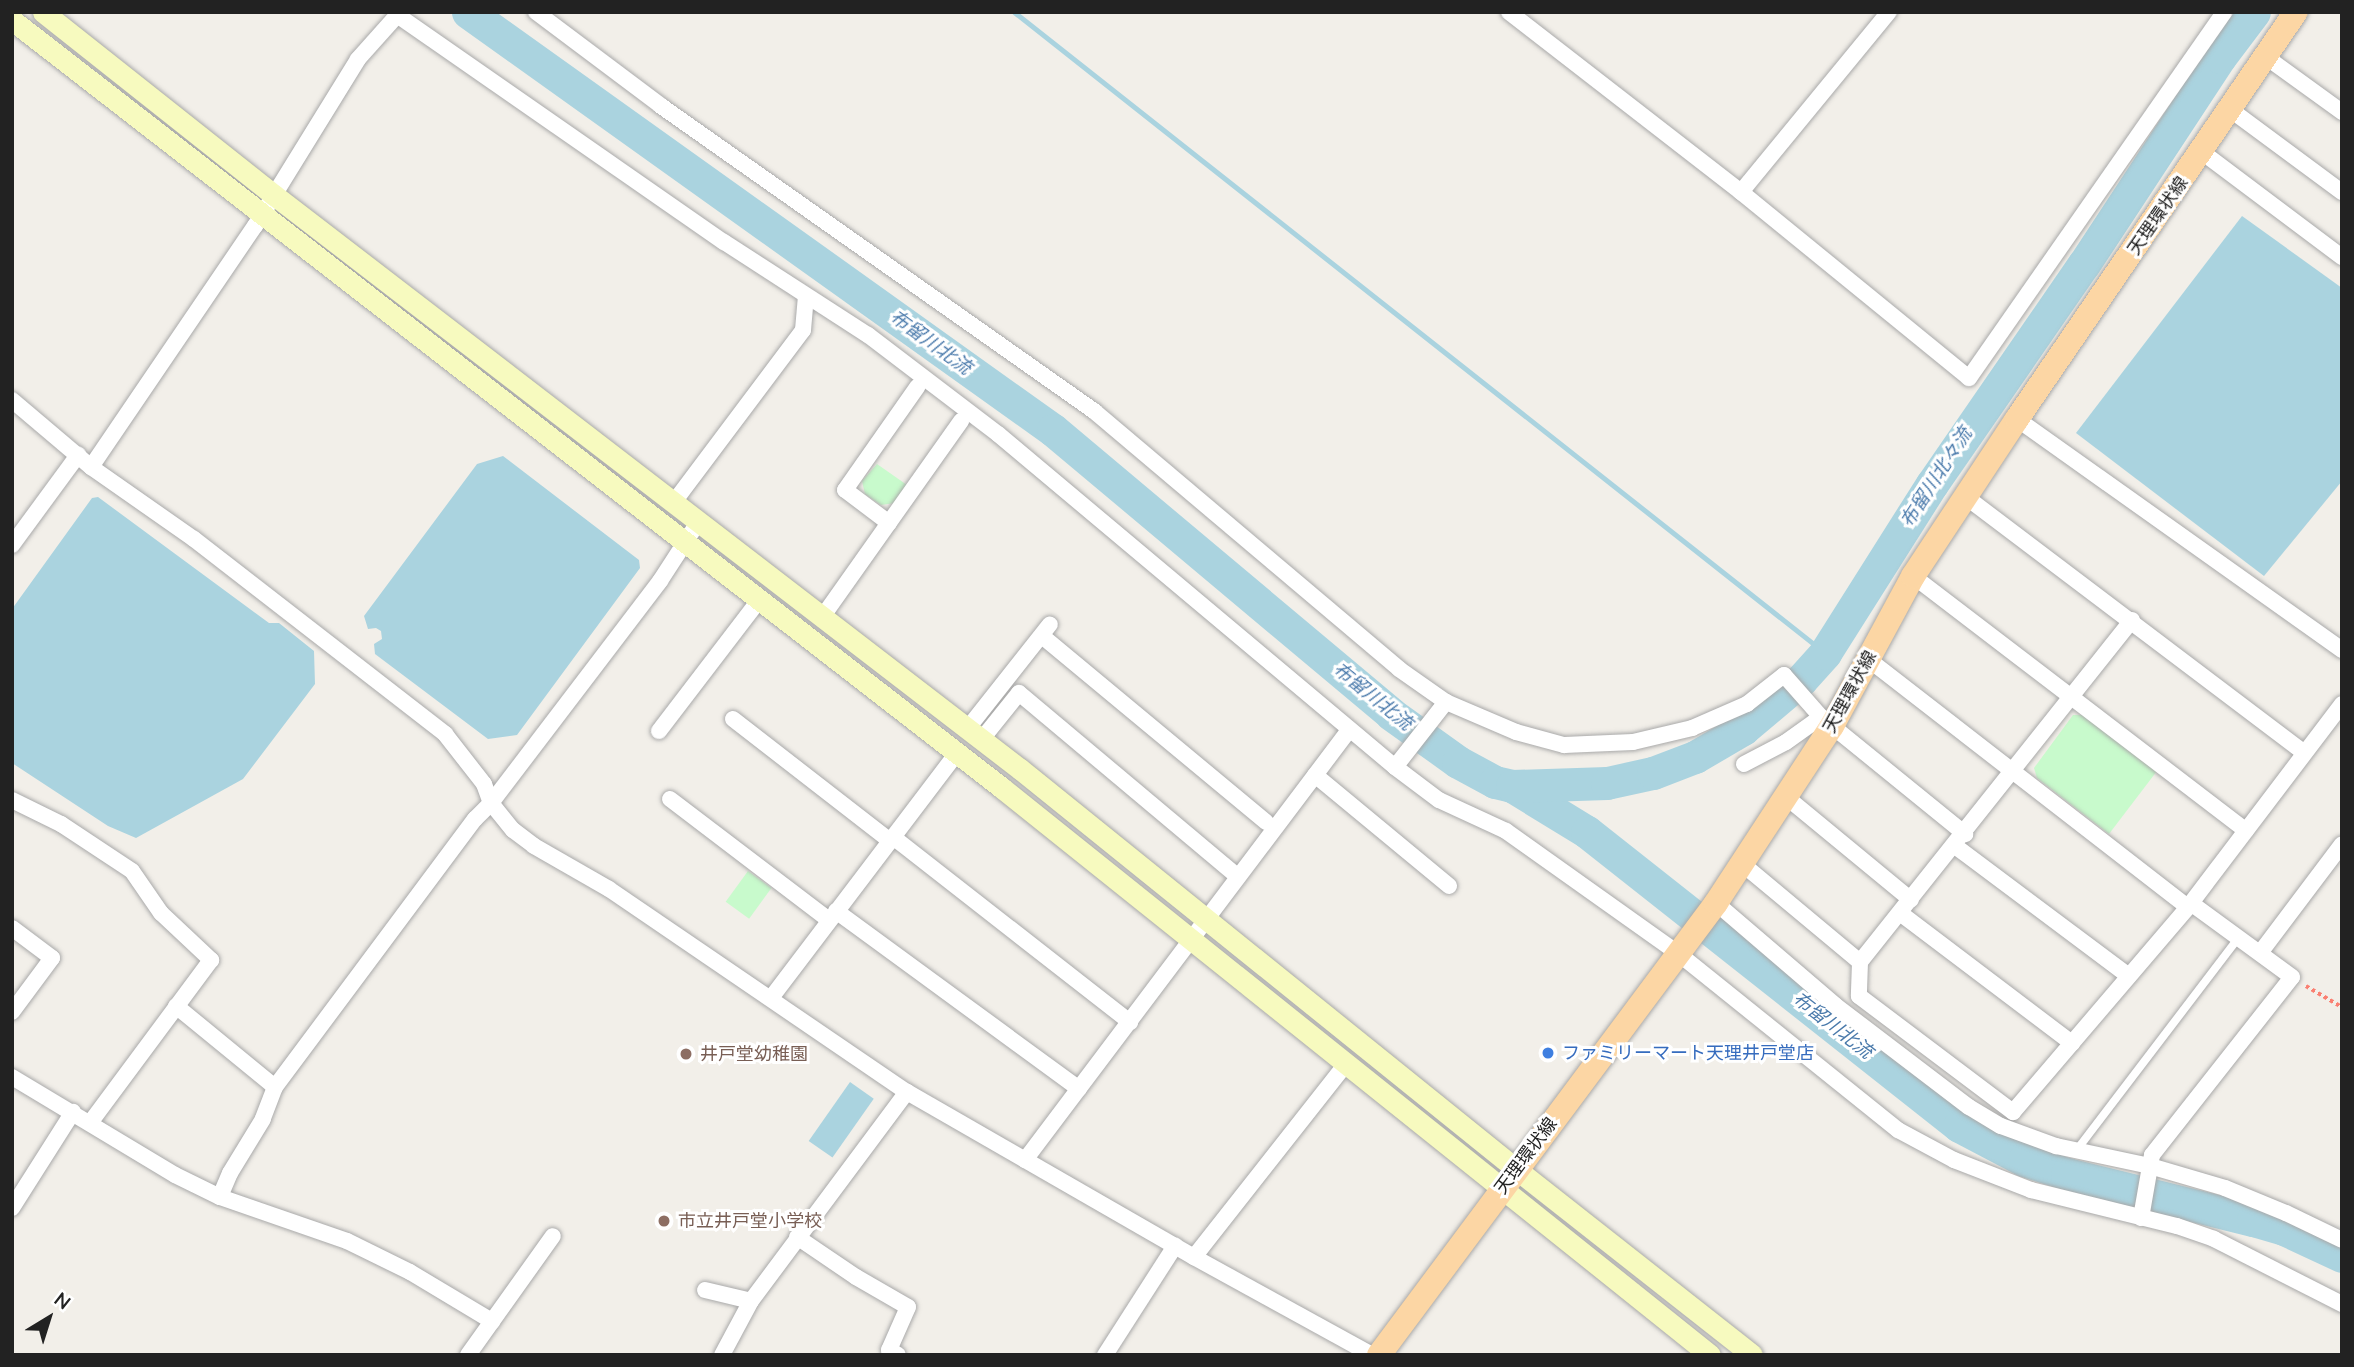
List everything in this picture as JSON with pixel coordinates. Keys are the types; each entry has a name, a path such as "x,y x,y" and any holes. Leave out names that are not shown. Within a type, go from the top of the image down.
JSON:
{"main road":[{"name":"天理環状線","path":"1379,1355 1713,907 1785,796 1823,718 1868,659 1913,576 2017,419 2296,12"}],"street":[{"path":"43,12 274,195 975,734 1205,918 1710,1355"},
{"path":"536,12 661,106 1094,411 1445,705 1516,732 1564,746 1633,742 1692,728 1736,709 1784,675 1823,718 1960,840 2129,976"},
{"path":"1509,12 1741,192 1969,378 2224,12"},
{"path":"1741,192 1889,12"},
{"path":"92,467 261,216 358,59 399,14 598,157 868,335 998,434 1349,730 1439,800 1506,831 1681,952 1898,1130 1954,1160 2031,1190 2141,1215 2214,1239 2342,1304"},
{"path":"12,20 261,216 957,753 1346,1064 1749,1354"},
{"path":"2266,57 2342,112"},
{"path":"2231,110 2342,192"},
{"path":"2202,152 2342,257"},
{"path":"674,502 803,330 806,296"},
{"path":"889,523 845,490 917,387"},
{"path":"12,400 92,467 194,539 445,734 484,784 491,803 513,830 534,846 608,889 908,1093 1175,1247 1372,1355"},
{"path":"2017,419 2341,647"},
{"path":"823,616 961,421"},
{"path":"12,545 78,455"},
{"path":"1966,497 2303,752"},
{"path":"220,1197 230,1173 263,1119 275,1087 475,820 491,803 660,581 699,521"},
{"path":"1913,576 2246,831"},
{"path":"659,731 759,600"},
{"path":"2132,621 1860,962 1859,996 2013,1112 2190,905 2303,752 2342,704"},
{"path":"975,734 1046,630 1266,822"},
{"path":"1868,659 2190,905 2239,937 2292,977 2152,1155 2141,1215"},
{"path":"975,734 1019,693 1237,876"},
{"path":"1396,765 1445,705"},
{"path":"1744,764 1786,742 1823,718"},
{"path":"733,719 1130,1022"},
{"path":"1025,1160 1349,730"},
{"path":"771,998 957,753"},
{"path":"1315,775 1449,886"},
{"path":"1785,796 1906,906 2072,1043"},
{"path":"670,799 1079,1088"},
{"path":"12,800 61,824 132,871 161,913 211,960 90,1123"},
{"path":"2260,953 2342,845"},
{"path":"1740,862 1860,962"},
{"path":"1713,907 1835,1005 1969,1107 2001,1126 2076,1151 2225,1188 2342,1240"},
{"path":"12,928 52,958 12,1012"},
{"path":"176,1006 275,1087"},
{"path":"1194,1257 1346,1064"},
{"path":"12,1077 175,1175 220,1197 347,1241 411,1272 492,1321"},
{"path":"722,1355 751,1301 908,1093"},
{"path":"12,1208 73,1112"},
{"path":"468,1355 553,1236"},
{"path":"797,1237 856,1277 908,1307 889,1350 898,1355"},
{"path":"1105,1355 1175,1247"},
{"path":"705,1290 751,1301"}],"lane":[{"path":"2076,1151 2239,937"}],"path":[{"path":"2292,977 2342,1007"}],"green space":[{"path":"877,464 907,485 895,503 881,505 865,494 862,481"},
{"path":"2073,715 2084,715 2157,771 2109,834 2037,778 2034,768"},
{"path":"748,871 771,888 749,919 726,902"}],"water":[{"path":"2242,216 2342,288 2342,481 2264,576 2076,433"},
{"path":"503,456 639,560 640,568 517,735 488,739 375,654 374,644 382,639 381,631 376,628 368,629 364,616 477,464"},
{"path":"98,497 269,623 279,623 314,651 315,684 243,779 136,838 108,826 12,763 12,609 92,498"},
{"path":"850,1082 874,1099 832,1158 809,1141"}],"waterway":[{"name":"布留川北流","path":"468,12 1053,430 1391,714 1458,762 1495,782 1512,786 1587,832 1959,1126 2024,1160 2067,1174 2284,1229 2342,1256"},
{"path":"1014,12 1825,653"},
{"name":"布留川北々流","path":"1512,786 1607,783 1653,773 1695,757 1743,729 1801,680 1825,653 1932,484 2084,264 2220,57 2254,12"}],"place":[{"name":"ファミリーマート天理井戸堂店","path":"1548,1053"},
{"name":"井戸堂幼稚園","path":"686,1054"},
{"name":"市立井戸堂小学校","path":"664,1221"}]}
